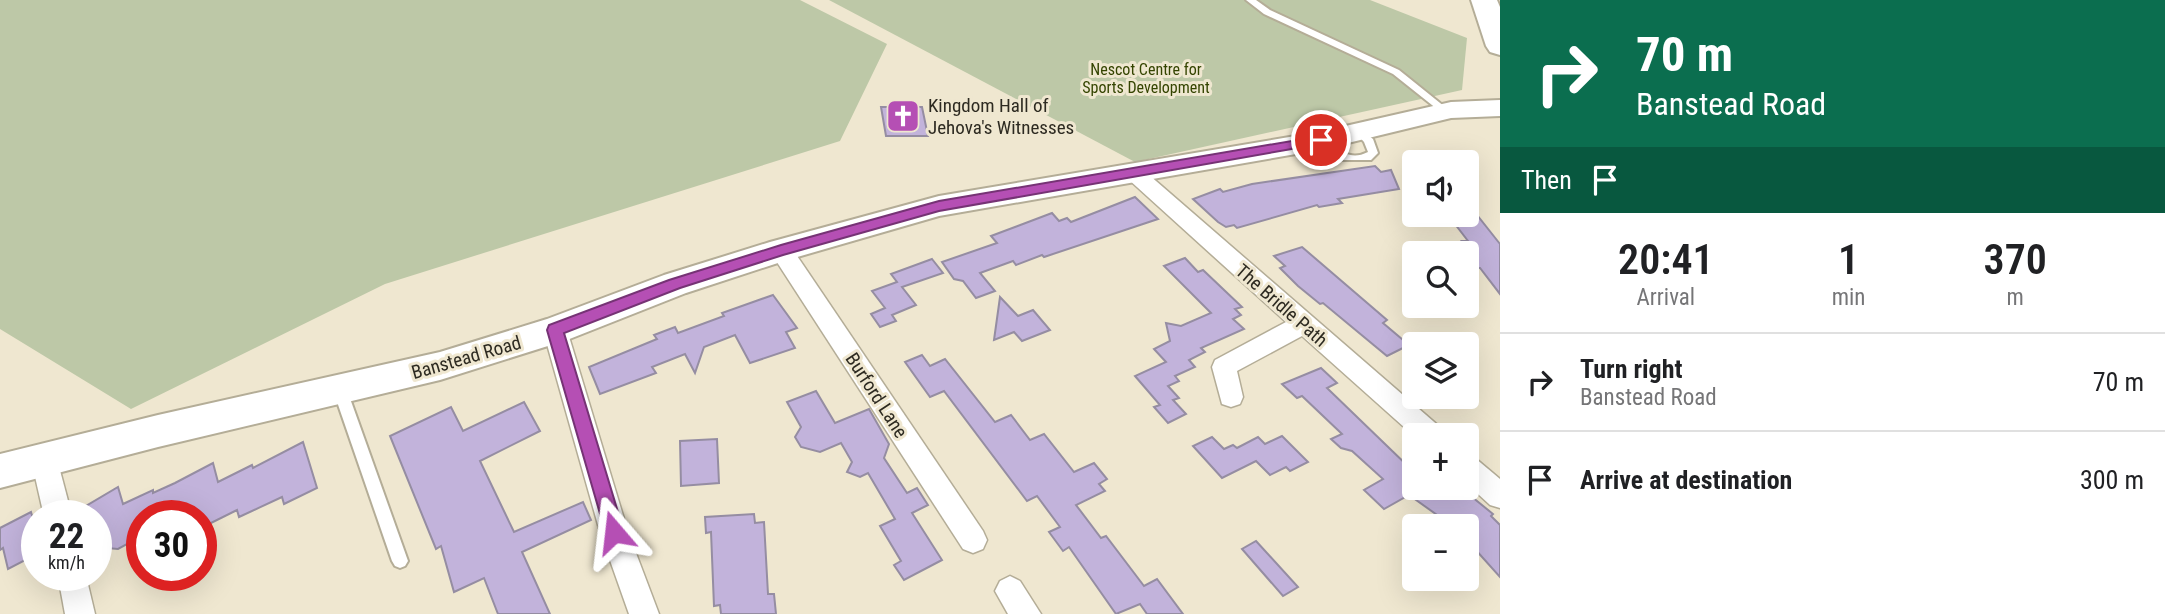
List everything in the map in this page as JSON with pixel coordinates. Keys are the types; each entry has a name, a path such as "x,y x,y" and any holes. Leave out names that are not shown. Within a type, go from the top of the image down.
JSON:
{"highway":[{"path":"1489,3 1500,46"}],"street":[{"name":"Banstead Road","path":"0,471 440,366 555,330 675,284 781,250 939,206 1319,141 1445,111 1468,107 1500,108"},
{"name":"The Bridle Path","path":"1134,173 1417,423"},
{"name":"Burford Lane","path":"781,250 973,540"},
{"path":"1231,397 1224,367 1304,324"},
{"path":"555,330 614,532 645,614"},
{"path":"44,459 54,500"},
{"path":"1479,477 1500,496"},
{"path":"75,591 80,614"}],"lane":[{"path":"1250,0 1267,12 1396,72 1445,111"},
{"path":"340,390 400,561"}],"green space":[{"path":"0,0 800,0 887,44 840,141 385,284 131,409 0,329"},
{"name":"Nescot Centre for Sports Development","path":"829,0 1370,0 1467,38 1462,90 1135,162"}],"building":[{"name":"Kingdom Hall of Jehova's Witnesses","path":"881,107 922,107 928,136 886,136"},
{"path":"1375,166 1381,172 1391,170 1399,189 1338,199 1342,203 1319,207 1317,205 1237,228 1234,225 1226,227 1218,222 1193,199 1220,189 1223,192 1252,184"},
{"path":"1135,197 1158,219 1044,257 1042,255 1016,265 1013,261 980,273 995,291 976,298 963,281 954,279 942,262 997,243 991,236 1052,213 1059,221 1067,218 1071,222"},
{"path":"1479,218 1500,244 1500,294 1479,268 1479,241 1468,241 1457,227 1479,227"},
{"path":"1302,247 1387,320 1383,323 1402,339 1402,348 1387,356 1298,286 1280,268 1285,266 1274,256"},
{"path":"1185,258 1198,272 1203,270 1242,307 1235,309 1241,315 1233,319 1244,329 1201,348 1205,352 1189,360 1195,367 1175,376 1179,381 1168,386 1179,398 1173,400 1186,414 1168,423 1154,407 1160,405 1135,376 1166,362 1154,349 1170,341 1166,323 1181,326 1211,313 1164,266"},
{"path":"932,259 943,273 902,287 916,305 892,315 896,321 880,327 871,314 885,308 872,291 897,282 891,274"},
{"path":"773,295 797,328 786,332 795,348 750,363 735,335 704,347 695,373 685,354 652,367 656,373 600,394 589,367 657,339 654,335 675,327 678,333 724,316 722,313"},
{"path":"1000,297 1018,316 1033,310 1050,330 1022,341 1014,332 994,340"},
{"path":"922,355 930,366 945,359 995,422 1011,415 1030,440 1044,434 1074,472 1094,463 1107,479 1099,484 1105,491 1076,505 1101,538 1106,536 1144,586 1157,579 1183,614 1147,614 1140,604 1116,614 1069,547 1063,551 1049,532 1060,527 1037,496 1027,501 944,391 930,397 905,362"},
{"path":"1321,368 1337,383 1327,388 1402,460 1402,499 1384,509 1364,490 1383,479 1352,451 1341,448 1331,439 1342,434 1302,396 1297,398 1282,384"},
{"path":"816,391 835,423 869,409 889,444 884,458 907,493 917,488 928,505 912,513 942,560 904,580 894,565 901,561 880,526 895,519 868,473 860,477 847,472 852,462 841,443 820,452 801,447 795,437 801,427 787,402"},
{"path":"524,402 540,431 480,461 514,532 583,502 591,520 522,552 550,614 498,614 484,578 454,592 441,546 436,549 390,436 451,407 463,431"},
{"path":"1282,436 1308,462 1290,471 1286,467 1270,475 1256,461 1222,478 1193,446 1212,437 1224,449 1233,445 1237,448 1258,437 1265,444"},
{"path":"717,439 719,483 681,486 680,441"},
{"path":"303,442 317,488 284,504 282,497 239,517 237,510 217,520 217,500 132,500 153,490 153,493 213,463 218,482 252,465 253,468"},
{"path":"118,487 123,504 126,503 126,545 112,548 112,500 96,500"},
{"path":"1416,500 1476,500 1493,514 1491,516 1500,525 1500,577 1479,554 1479,514 1436,514"},
{"path":"754,514 755,523 764,522 768,594 774,594 776,614 721,614 720,605 714,606 711,532 706,533 705,517"},
{"path":"21,517 21,562 8,569 3,548 0,550 0,528"},
{"path":"1256,541 1298,587 1283,596 1242,549"}],"place":[{"name":"Kingdom Hall of Jehova's Witnesses","path":"903,116"}],"route":[{"path":"614,532 555,330 675,284 781,250 939,206 1321,140"}]}
